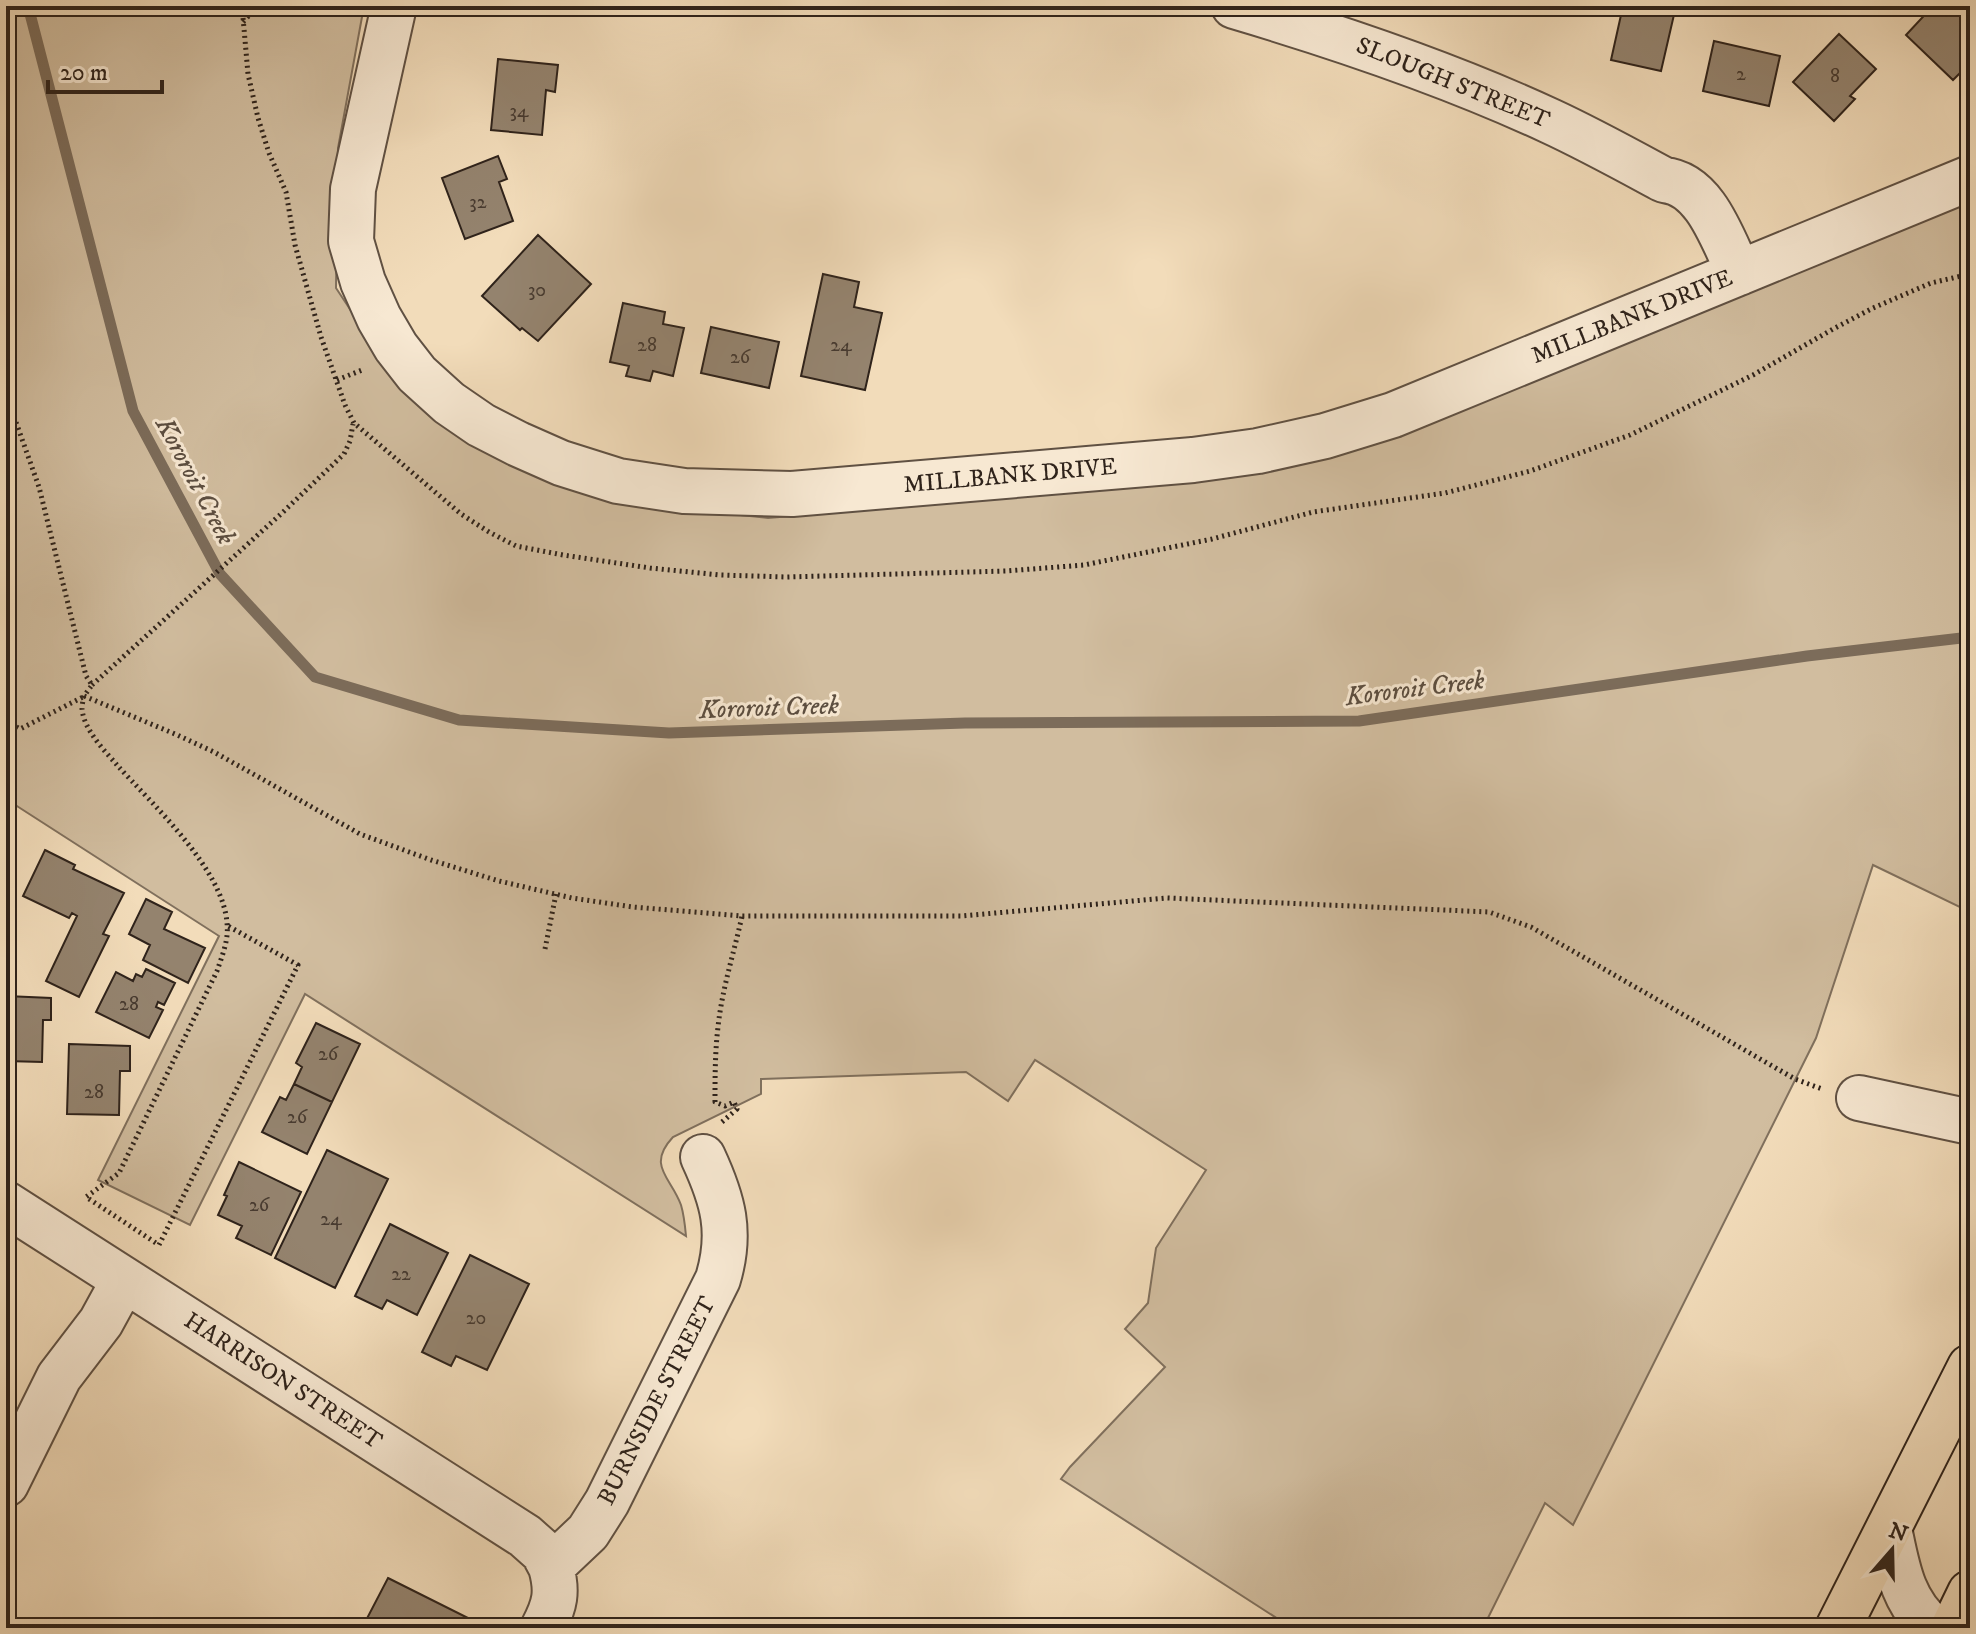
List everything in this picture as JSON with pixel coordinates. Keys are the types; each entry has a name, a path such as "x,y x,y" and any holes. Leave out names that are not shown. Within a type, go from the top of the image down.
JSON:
{"main road":[{"path":"1838,1628 1970,1367"},
{"path":"1953,1628 1970,1593"}],"street":[{"name":"MILLBANK DRIVE","path":"394,6 353,189 351,241 363,282 396,347 417,374 449,403 481,425 518,444 561,463 618,481 684,491 792,494 1193,460 1258,451 1325,436 1393,415 1970,178"},
{"name":"SLOUGH STREET","path":"1234,6 1337,37 1433,72 1549,120 1664,180 1668,196 1724,279"},
{"path":"1859,1098 1970,1122"},
{"name":"BURNSIDE STREET","path":"551,1567 588,1532 607,1502 718,1279 724,1259 724,1213 703,1157"},
{"name":"HARRISON STREET","path":"6,1204 525,1536 543,1552 551,1567"},
{"path":"6,1484 59,1377 101,1322 110,1271"},
{"path":"1889,1528 1899,1577 1910,1602 1934,1628"},
{"path":"543,1628 555,1600 551,1567"}],"path":[{"path":"243,22 258,6"},
{"path":"6,394 39,487 86,676 92,685"},
{"path":"228,926 298,965 159,1245 86,1197 119,1173 217,971 228,926 223,900 208,870 103,749 86,724 82,708 84,696 92,685 344,454 354,423"},
{"path":"6,721 20,729 84,696"},
{"path":"84,696 214,752 360,834 499,881 633,907 742,916 961,916 1167,898 1489,912 1531,927 1795,1079 1810,1086 1859,1098"},
{"path":"545,949 556,894"},
{"path":"715,1102 718,1025 742,916"}],"shaded area":[{"path":"6,6 364,6 338,148 336,288 406,394 506,457 627,503 768,518 1075,492 1332,455 1970,199 1970,912 1873,865 1816,1038 1573,1525 1545,1503 1483,1628 1292,1628 1061,1479 1165,1367 1125,1329 1148,1303 1156,1248 1206,1170 1035,1060 1008,1101 966,1072 761,1079 761,1094 673,1137 665,1147 661,1164 681,1205 686,1236 305,994 190,1225 98,1180 219,936 6,799"}],"building":[{"path":"1623,6 1676,6 1661,71 1611,60"},
{"path":"1933,6 1951,6 1970,24 1970,63 1953,80 1906,35"},
{"path":"1839,34 1876,69 1850,96 1855,99 1834,121 1793,82"},
{"path":"1714,41 1780,56 1769,106 1703,91"},
{"path":"498,59 558,65 555,92 546,90 542,135 491,130"},
{"path":"498,156 507,179 499,182 513,221 465,239 442,178"},
{"path":"538,235 591,284 538,341 522,328 520,330 482,296"},
{"path":"823,274 859,282 854,307 882,313 865,390 801,376"},
{"path":"623,303 665,312 663,324 684,328 673,376 653,371 650,381 626,376 629,366 610,362"},
{"path":"711,327 779,342 769,388 701,373"},
{"path":"45,850 75,865 73,869 124,893 103,934 109,936 79,997 46,981 77,916 72,913 69,918 23,896"},
{"path":"146,899 172,912 164,929 205,948 188,983 143,960 150,945 129,934"},
{"path":"146,969 175,983 164,1005 158,1002 156,1007 163,1010 149,1038 96,1012 116,972 133,981 136,974 142,977"},
{"path":"6,996 51,998 51,1020 43,1020 42,1062 6,1061"},
{"path":"316,1023 360,1044 332,1102 294,1084 302,1067 296,1063"},
{"path":"69,1044 130,1046 130,1071 120,1071 119,1115 67,1114"},
{"path":"294,1084 332,1102 307,1154 262,1132 280,1097 286,1100"},
{"path":"327,1150 388,1179 335,1288 275,1258"},
{"path":"239,1162 301,1192 271,1255 236,1238 242,1226 218,1215"},
{"path":"390,1224 448,1253 417,1315 387,1300 382,1309 355,1296"},
{"path":"470,1255 529,1284 487,1370 456,1356 451,1366 422,1352"},
{"path":"388,1578 472,1620 468,1628 362,1628"}],"waterway":[{"name":"Kororoit Creek","path":"28,6 133,411 220,574 315,677 459,720 669,733 965,723 1359,721 1807,656 1970,637"}]}
